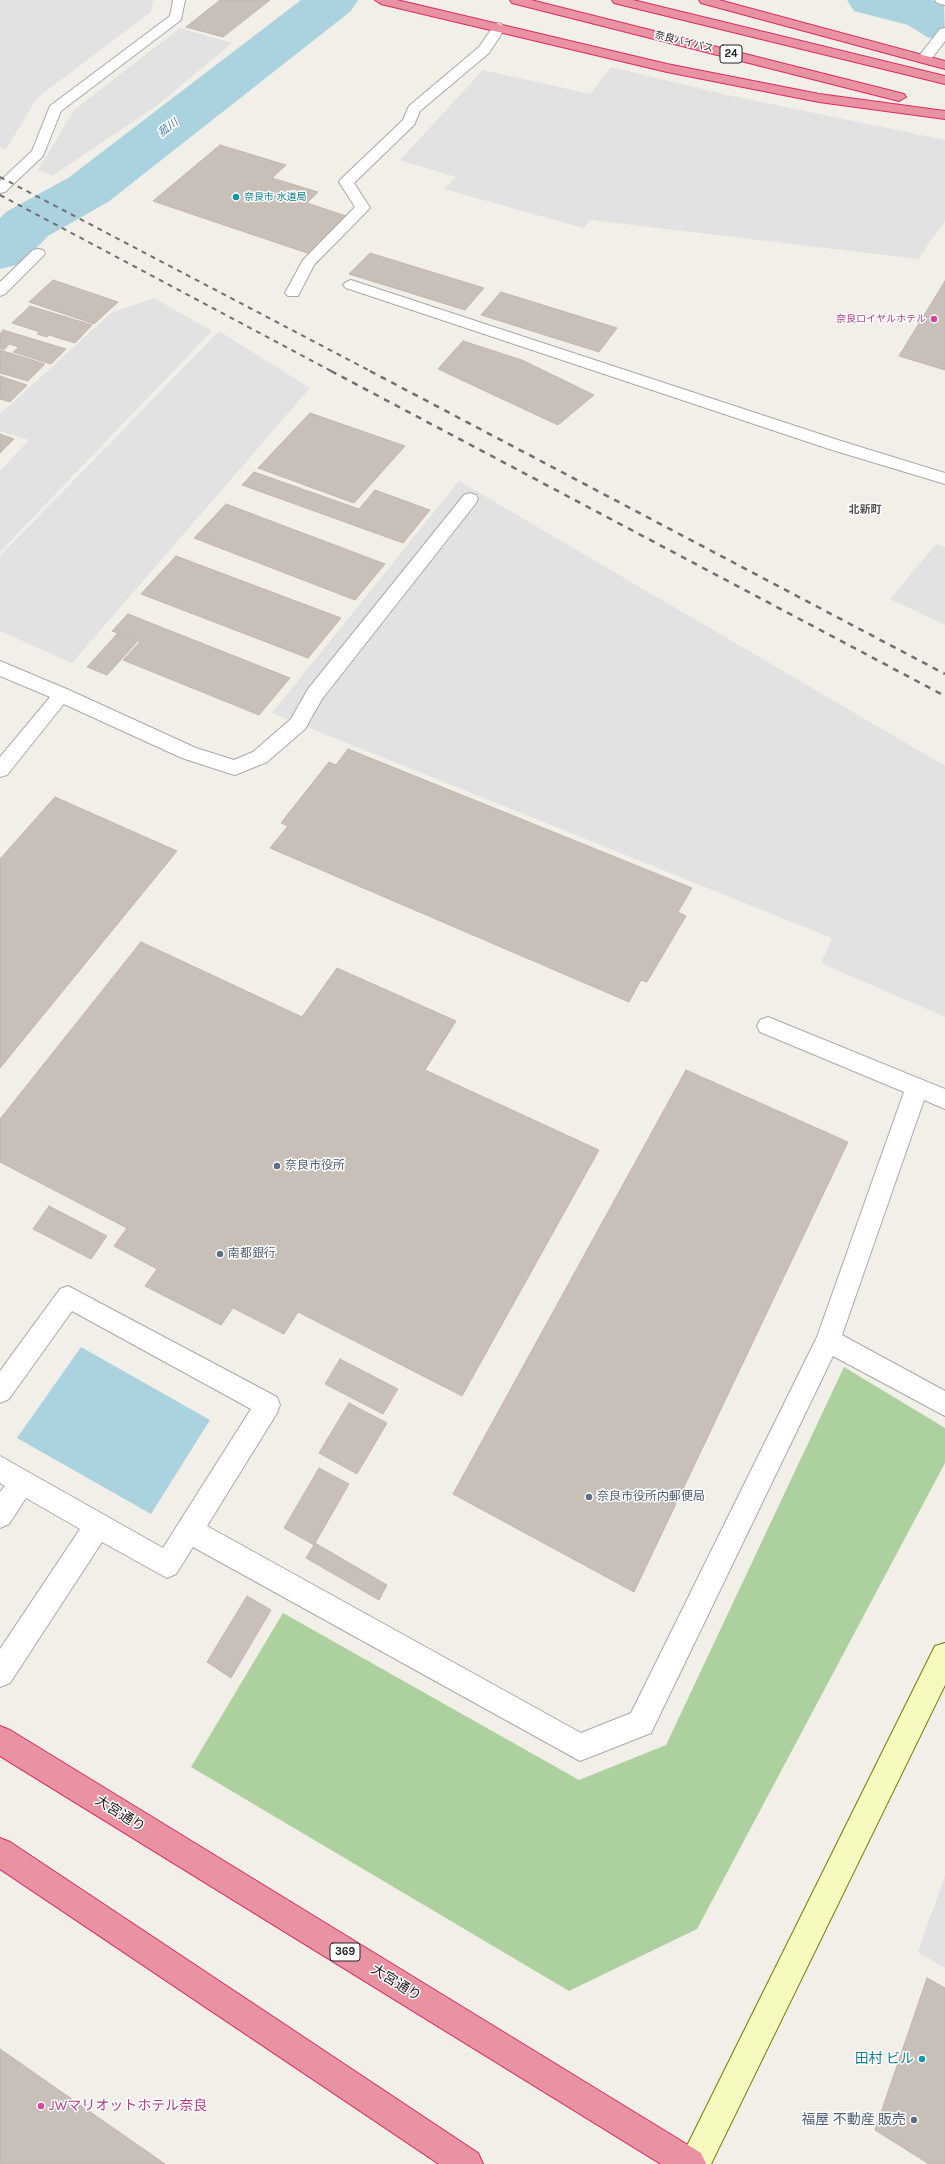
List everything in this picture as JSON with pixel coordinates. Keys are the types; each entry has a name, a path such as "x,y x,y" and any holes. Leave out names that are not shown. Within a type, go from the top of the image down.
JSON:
{"highway":[{"path":"380,0 500,27 667,68 812,97 945,115"},
{"name":"奈良バイパス","path":"516,0 945,108"},
{"name":"24","path":"618,0 945,80"},
{"path":"705,0 945,65"},
{"name":"大宮通り","path":"0,1740 690,2164"},
{"path":"0,1852 467,2164"}],"street":[{"path":"0,189 38,153 55,109 176,17 179,0"},
{"path":"941,0 945,1"},
{"path":"293,293 308,263 363,208 346,182 409,122 414,109 484,50 500,27"},
{"path":"924,59 944,33"},
{"path":"0,291 38,253"},
{"path":"351,285 835,445 945,479"},
{"path":"0,668 189,753 235,768 260,757 298,724 315,694 470,499"},
{"path":"0,770 62,695"},
{"path":"768,1026 945,1099"},
{"path":"189,1530 580,1747 642,1723 828,1340 917,1088"},
{"path":"0,1391 68,1297 268,1405 167,1565 0,1469"},
{"path":"828,1340 945,1404"},
{"path":"0,1515 22,1482"},
{"path":"0,1673 97,1526"},
{"path":"694,2164 942,1668"}],"green space":[{"path":"844,1367 945,1428 945,1463 697,1929 569,1991 191,1767 283,1613 579,1780 666,1745"}],"shaded area":[{"path":"0,0 153,0 151,12 37,98 6,150 0,147"},
{"path":"180,28 232,43 155,107 52,176 38,170 74,110"},
{"path":"611,67 723,94 945,140 945,221 918,259 591,220 583,228 444,189 456,177 400,160 483,70 590,94"},
{"path":"154,298 212,331 0,552 0,471 29,440 0,431 0,414 111,313"},
{"path":"219,331 310,388 72,663 0,631 0,556"},
{"path":"459,481 945,766 945,1017 821,963 832,938 272,713"},
{"path":"936,544 945,547 945,625 890,599"},
{"path":"945,1875 945,1968 918,1952"}],"water":[{"path":"81,1347 210,1420 151,1514 17,1438"}],"building":[{"path":"220,0 270,0 223,37 186,27"},
{"name":"奈良市 水道局","path":"220,145 286,165 272,178 318,192 307,203 349,217 310,254 153,201"},
{"path":"370,253 484,288 465,310 349,274"},
{"path":"53,280 118,302 94,324 29,302"},
{"name":"奈良ロイヤルホテル","path":"945,281 945,370 899,356"},
{"path":"501,292 617,328 599,352 481,315"},
{"path":"30,306 92,325 75,343 49,335 47,337 37,334 40,332 12,323"},
{"path":"3,330 66,349 51,364 13,352 19,347 9,344 4,350 0,348 0,334"},
{"path":"463,341 522,360 594,395 558,425 438,369"},
{"path":"0,350 45,364 28,381 0,373"},
{"path":"0,376 27,385 10,402 0,399"},
{"path":"310,413 405,446 354,503 258,468"},
{"path":"0,434 14,439 0,453"},
{"path":"254,472 359,509 375,490 430,510 403,543 242,485"},
{"path":"226,504 385,564 355,600 194,538"},
{"path":"176,556 341,618 308,658 141,594"},
{"path":"128,614 290,678 259,715 123,660 140,642 112,631"},
{"path":"117,634 137,642 107,675 87,667"},
{"path":"348,749 692,888 678,912 686,916 647,982 641,980 629,1002 270,848 288,826 281,823 329,762 336,765"},
{"path":"55,797 177,851 0,1068 0,859"},
{"path":"141,942 302,1017 337,968 456,1021 425,1070 599,1150 462,1396 298,1312 284,1334 233,1308 221,1325 145,1286 157,1269 114,1246 127,1228 0,1162 0,1119"},
{"path":"686,1070 848,1142 634,1592 453,1494"},
{"path":"49,1206 107,1236 91,1259 33,1229"},
{"path":"340,1359 398,1389 383,1414 325,1384"},
{"path":"349,1403 387,1423 357,1474 319,1453"},
{"path":"319,1468 349,1484 314,1545 284,1528"},
{"path":"315,1543 387,1585 379,1600 306,1558"},
{"path":"247,1596 271,1610 231,1678 207,1662"},
{"name":"田村 ビル","path":"927,1978 945,1988 945,2164 929,2164 875,2130"},
{"name":"JWマリオットホテル奈良","path":"0,2049 165,2164 0,2164"}],"waterway":[{"name":"菰川","path":"0,251 27,224 88,190 333,0"},
{"name":"菰川","path":"872,0 926,14 945,26"}],"railway":[{"path":"0,177 372,372"},
{"path":"0,195 333,372"},
{"path":"331,371 945,696"},
{"path":"370,371 945,674"}],"place":[{"name":"奈良市 水道局","path":"236,197"},
{"name":"奈良ロイヤルホテル","path":"934,319"},
{"name":"奈良市役所","path":"277,1166"},
{"name":"南都銀行","path":"220,1254"},
{"name":"奈良市役所内郵便局","path":"589,1497"},
{"name":"田村 ビル","path":"922,2059"},
{"name":"JWマリオットホテル奈良","path":"41,2106"},
{"name":"福屋 不動産 販売","path":"914,2120"}],"district":[{"name":"北新町","path":"865,510"}]}
